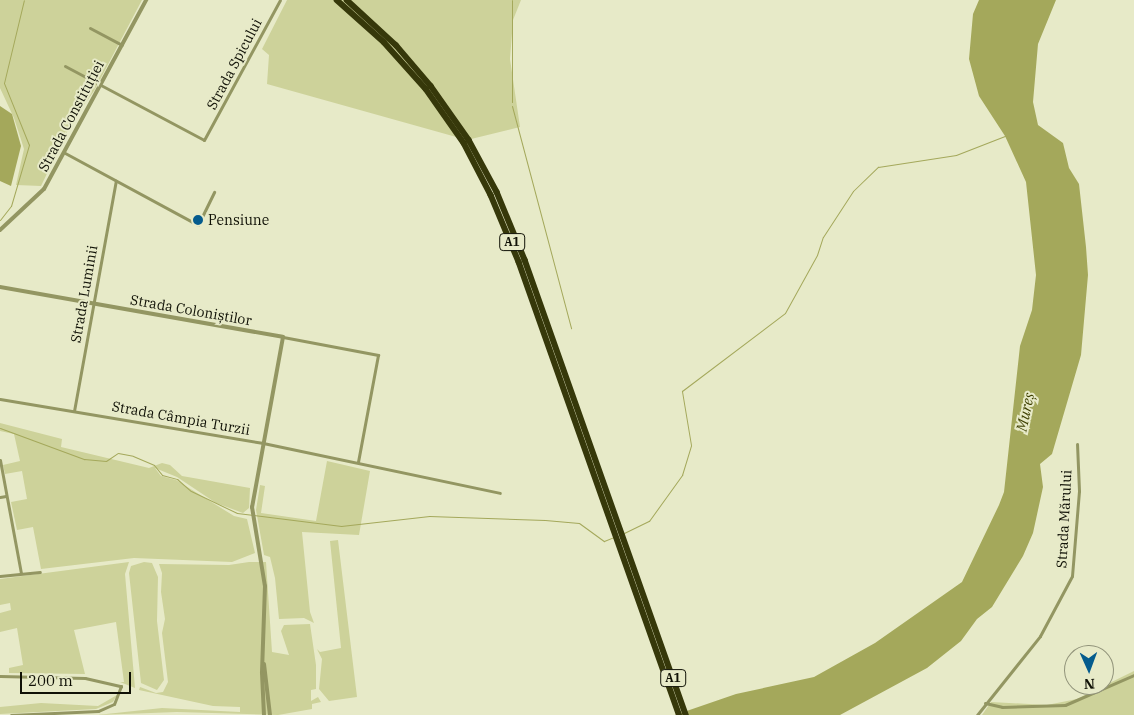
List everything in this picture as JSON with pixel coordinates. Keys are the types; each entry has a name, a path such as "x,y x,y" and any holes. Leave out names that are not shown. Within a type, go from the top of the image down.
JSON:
{"highway":[{"name":"A1","path":"337,0 380,39 419,81 455,130 484,179 517,256 616,526"},
{"name":"A1","path":"347,0 396,45 431,86 463,130 492,181 520,248 623,548 686,715"},
{"name":"A1","path":"657,642 679,715"}],"street":[{"name":"Strada Constituției","path":"0,230 37,198 65,153 146,0"},
{"name":"Strada Spicului","path":"101,85 197,138 206,138 280,0"},
{"path":"90,28 122,45"},
{"path":"65,66 101,85"},
{"path":"65,153 199,224 214,192"},
{"name":"Strada Luminii","path":"74,411 116,181"},
{"name":"Strada Coloniștilor","path":"0,287 378,355 358,462"},
{"path":"264,715 265,586 252,513 282,337"},
{"name":"Strada Câmpia Turzii","path":"0,399 263,443 500,493"},
{"name":"Strada Mărului","path":"977,715 1040,636 1072,576 1079,491 1077,444"},
{"path":"0,460 22,573"},
{"path":"0,497 6,496"},
{"path":"0,576 40,572"},
{"path":"264,673 270,715"},
{"path":"985,703 1011,707 1065,705 1134,675"},
{"path":"0,676 86,678 116,683 120,690 112,706 98,711 11,715"}],"shaded area":[{"path":"0,0 142,0 94,91 72,122 41,186 16,185 24,149 14,118 0,88"},
{"path":"287,0 521,0 513,20 510,59 520,127 467,140 267,84 269,55 262,49"},
{"path":"0,423 62,439 61,447 149,468 162,463 170,465 182,476 250,488 249,508 243,513 216,503 177,477 155,468 161,476 176,480 234,516 247,519 255,553 232,562 134,558 41,569 33,527 17,530 11,502 27,499 22,471 5,474 3,465 20,461 14,434 0,431"},
{"path":"327,461 370,471 359,535 302,532 310,612 314,623 304,618 279,619 275,578 270,557 264,555 256,510 260,485 265,486 261,513 316,521"},
{"path":"338,540 357,697 329,701 319,689 322,659 317,649 320,652 341,648 330,541"},
{"path":"129,562 125,574 135,688 120,682 124,682 116,622 74,630 85,674 9,673 9,668 23,665 17,628 0,632 0,613 11,610 10,603 0,605 0,579"},
{"path":"144,562 152,563 158,577 157,621 164,680 157,690 141,683 129,573 131,566"},
{"path":"266,562 272,652 289,655 281,631 284,625 310,624 316,665 316,689 311,690 311,701 318,697 321,702 312,704 312,709 278,715 177,712 97,715 162,708 240,712 240,707 213,706 139,690 140,687 156,693 163,692 168,682 162,633 165,619 161,592 162,573 159,564 229,565"},
{"path":"1134,671 1134,715 982,715 991,702 1047,705 1077,699 1085,695 1114,695 1114,681"},
{"path":"117,695 113,702 96,709 0,714 0,707 41,703 98,706"}],"water":[{"name":"Mureș","path":"979,0 1056,0 1038,44 1033,102 1038,125 1063,143 1069,168 1079,184 1086,247 1088,275 1081,355 1052,454 1040,464 1043,487 1033,533 1023,556 992,607 977,619 961,641 927,668 840,715 675,715 736,694 814,677 875,643 962,582 999,505 1004,492 1020,346 1032,310 1036,275 1026,182 1005,136 979,96 969,59 973,14"},
{"path":"0,106 12,114 21,146 11,186 0,181"}],"waterway":[{"path":"0,220 11,206 29,145 4,83 24,0"},
{"path":"512,0 512,102"},
{"path":"512,106 571,328"},
{"path":"624,533 649,521 682,475 691,445 682,391 785,313 817,255 823,237 853,191 878,167 956,155 1005,136"},
{"path":"0,428 84,459 106,461 118,453 133,456 154,465 162,475 177,479 191,491 237,513 341,526 429,516 545,520 579,523 604,541 614,537"}],"place":[{"name":"Pensiune","path":"198,220"}]}
